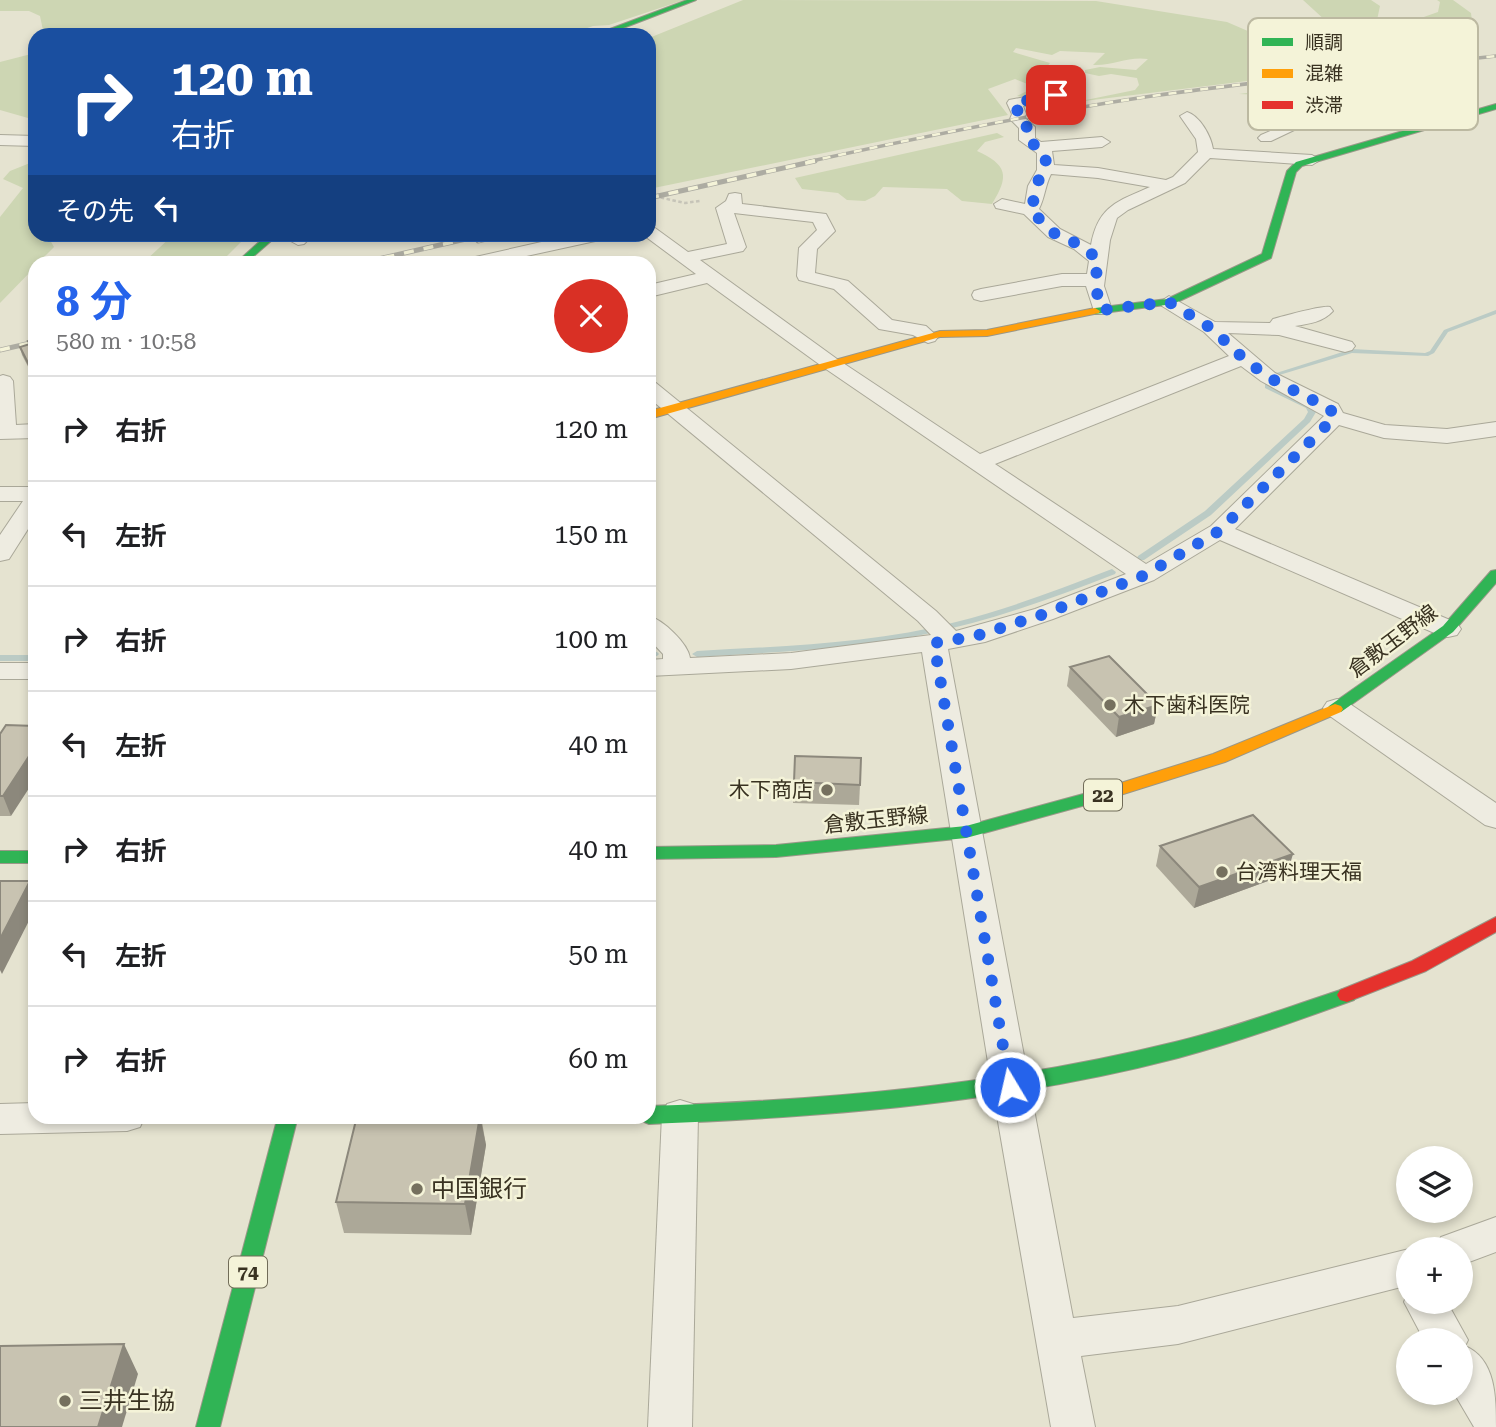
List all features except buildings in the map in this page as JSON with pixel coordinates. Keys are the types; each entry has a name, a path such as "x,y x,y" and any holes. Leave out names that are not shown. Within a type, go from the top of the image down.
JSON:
{"street":[{"path":"617,28 693,0"},
{"path":"1030,210 1036,199 1036,186 1046,169 1044,151 1027,140 1027,127 1017,119 1019,114 1014,103 1056,95 1065,89"},
{"path":"1187,116 1204,139 1206,153"},
{"path":"1255,130 1266,138 1277,158"},
{"path":"1266,138 1285,130"},
{"path":"656,413 940,334 1000,331 1102,310 1169,302 1267,256 1292,171 1299,164 1419,130"},
{"path":"0,140 28,141"},
{"path":"1038,147 1102,142"},
{"path":"1102,310 1095,280 1098,259 1109,216 1122,206 1179,180 1206,153 1312,160"},
{"path":"1046,169 1098,173 1168,185"},
{"path":"687,258 737,247 724,208 731,202 820,218 826,230 808,248 806,276 841,285 886,325 919,330 928,337"},
{"path":"1002,204 1030,210 1054,233 1080,245 1098,259"},
{"path":"656,237 830,363 1145,575"},
{"path":"249,256 265,242"},
{"path":"504,256 567,242"},
{"path":"656,289 711,276"},
{"path":"981,295 1062,280 1095,280"},
{"path":"1169,302 1211,328 1268,377 1330,409 1335,417 1384,431 1447,436 1496,429"},
{"path":"1211,328 1292,322 1323,312"},
{"path":"1249,325 1312,335 1345,346"},
{"path":"978,463 1243,358"},
{"path":"3,381 2,432 28,431"},
{"path":"656,393 927,616 942,642 966,832 1073,1427"},
{"path":"656,668 790,661 942,642 976,636 1044,614 1145,575 1219,531 1335,417"},
{"path":"0,495 28,494"},
{"path":"0,554 28,511"},
{"path":"1219,531 1448,629"},
{"name":"倉敷玉野線","path":"656,853 776,850 966,832 1178,774 1269,741 1336,708 1448,629 1496,574"},
{"path":"656,631 676,652 677,668"},
{"path":"0,671 28,671"},
{"path":"1336,708 1496,818"},
{"path":"0,857 28,857"},
{"path":"670,1427 665,1115 815,1109 1010,1087 1166,1053 1293,1013 1408,970 1496,924"},
{"path":"0,1119 28,1118"},
{"name":"74","path":"208,1427 286,1124"},
{"path":"1473,1243 1496,1234"},
{"path":"1059,1339 1178,1325 1396,1281"},
{"path":"1473,1385 1496,1424"}],"path":[{"path":"656,196 685,202 731,202"}],"green space":[{"path":"0,0 684,0 609,25 587,28 43,28 40,16 29,11 0,11"},
{"path":"743,0 1096,1 1227,22 1248,31 1248,81 1076,102 1135,90 1139,85 1137,78 1111,74 1099,76 1085,73 1085,70 1100,67 1136,70 1148,59 1093,65 1105,53 1060,51 1052,55 1016,48 1013,52 1050,63 1041,74 1062,85 1046,94 1029,97 1017,96 1035,87 1015,79 988,89 1008,115 656,188 656,35"},
{"path":"1303,0 1371,0 1380,6 1377,18 1323,18"},
{"path":"1437,0 1453,0 1471,13 1472,18 1421,18 1438,12 1440,2"},
{"path":"28,55 28,118 0,110 0,62"},
{"path":"997,133 1004,137 985,142 977,151 995,161 1002,172 1001,185 992,204 962,201 947,189 883,187 875,196 865,201 847,200 838,193 802,189 795,178"},
{"path":"28,164 28,242 51,242 54,247 45,256 28,256 28,274 0,303 0,217 23,188 3,179 10,171"},
{"path":"165,242 241,242 227,256 150,256"}],"waterway":[{"path":"1274,375 1352,351 1426,355 1432,352 1446,331 1496,312"},
{"path":"1141,558 1208,513 1307,420 1312,412 1309,407 1268,386"},
{"path":"697,654 827,646 924,632 1015,607 1112,572"},
{"path":"0,658 28,658"}],"railway":[{"path":"1478,58 1496,56"},
{"path":"807,162 1065,110 1248,84"},
{"path":"656,196 815,161"},
{"path":"391,256 453,242"},
{"path":"0,350 28,344"}],"traffic: fast":[{"path":"617,28 693,0"},
{"path":"1478,111 1496,106"},
{"path":"1095,311 1169,302 1267,256 1292,171 1299,164 1414,130"},
{"path":"249,256 265,242"},
{"path":"1335,709 1448,629 1496,574"},
{"path":"656,853 776,851 966,832 1098,796"},
{"path":"0,857 28,857"},
{"path":"656,1115 827,1106 1004,1086 1178,1050 1263,1025 1347,995"},
{"path":"208,1427 286,1124"}],"traffic: slow":[{"path":"656,413 940,334 987,333 1095,311"},
{"path":"1098,796 1219,758 1335,709"}],"traffic: jam":[{"path":"1347,995 1419,966 1496,924"}],"place":[{"name":"木下歯科医院","path":"1110,705"},
{"name":"木下商店","path":"827,790"},
{"name":"台湾料理天福","path":"1222,872"},
{"name":"中国銀行","path":"417,1189"},
{"name":"三井生協","path":"65,1401"}],"route":[{"path":"1010,1087 934,643 976,636 1044,614 1145,575 1219,531 1335,417 1330,409 1268,377 1211,328 1169,302 1102,310 1095,286 1098,259 1080,245 1054,233 1030,210 1036,199 1036,186 1046,169 1047,160 1044,151 1027,140 1027,127 1017,119 1019,114 1014,103 1056,95"}]}
